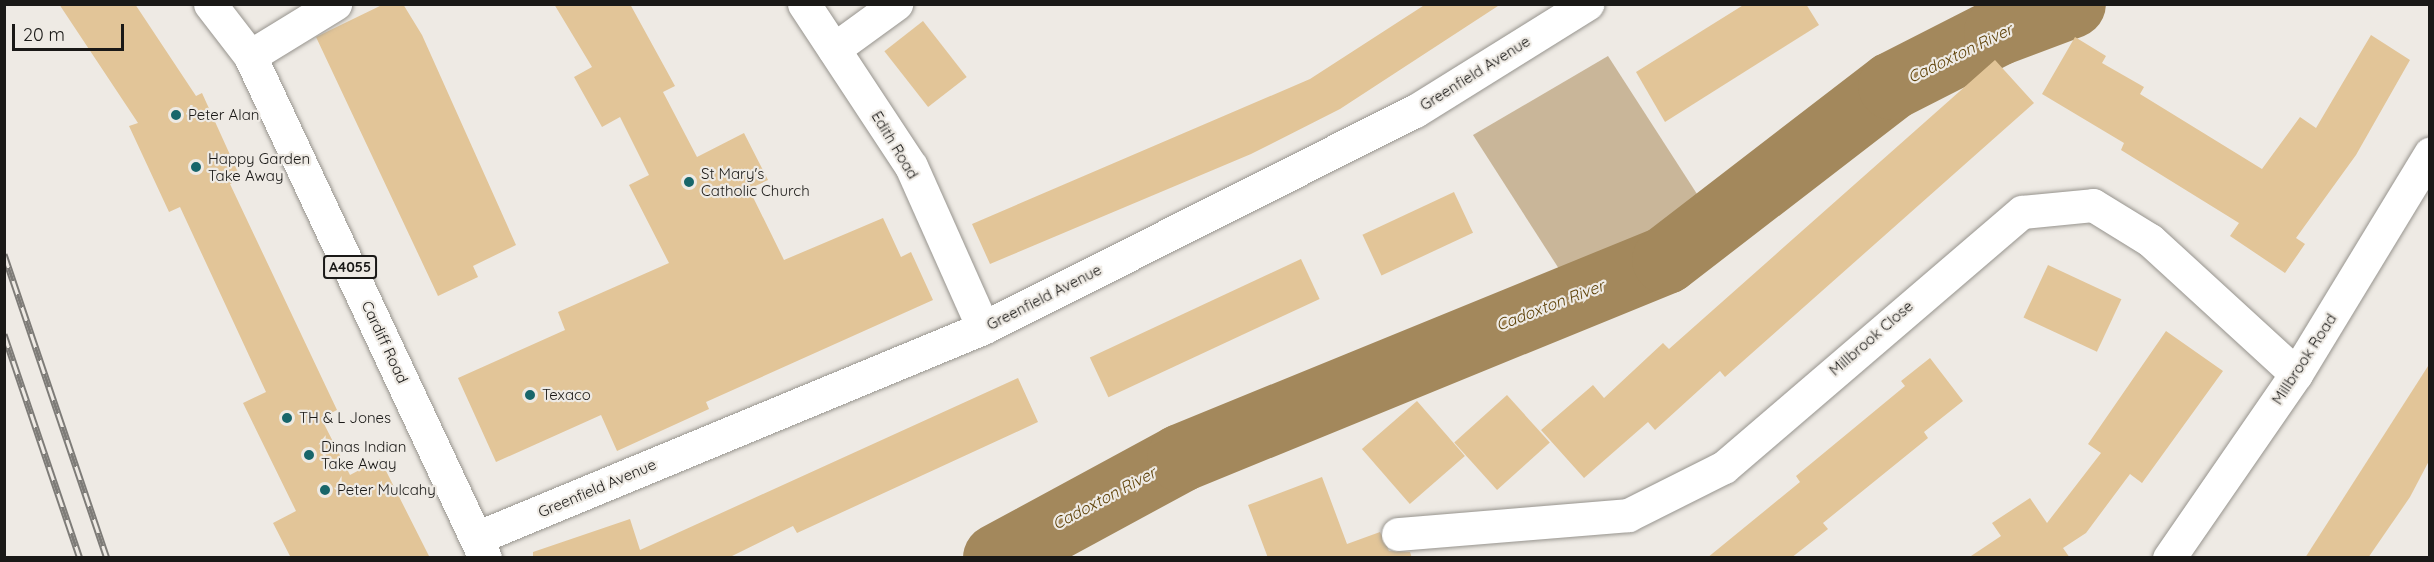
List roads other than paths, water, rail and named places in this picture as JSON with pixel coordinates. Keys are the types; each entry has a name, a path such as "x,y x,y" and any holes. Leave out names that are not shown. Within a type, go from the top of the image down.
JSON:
{"street":[{"name":"Cardiff Road","path":"210,4 250,56 481,548"},
{"path":"250,56 335,4"},
{"name":"Edith Road","path":"804,4 910,166 983,328"},
{"path":"834,49 896,4"},
{"name":"Greenfield Avenue","path":"481,548 983,328 1415,111 1587,4"},
{"name":"Millbrook Road","path":"2169,558 2296,374 2430,154"},
{"name":"Millbrook Close","path":"1398,534 1628,515 1724,467 2022,212 2093,205 2150,240 2296,374"}],"waterway":[{"name":"Cadoxton River","path":"997,558 1181,458 1666,260 1892,86 1998,32 2072,4"}],"railway":[{"path":"4,254 107,558"},
{"path":"4,334 80,558"}],"place":[{"name":"Peter Alan","path":"176,115"},
{"name":"Happy Garden Take Away","path":"196,167"},
{"name":"St Mary's Catholic Church","path":"689,182"},
{"name":"Texaco","path":"530,395"},
{"name":"TH & L Jones","path":"287,418"},
{"name":"Dinas Indian Take Away","path":"309,455"},
{"name":"Peter Mulcahy","path":"325,490"}]}
